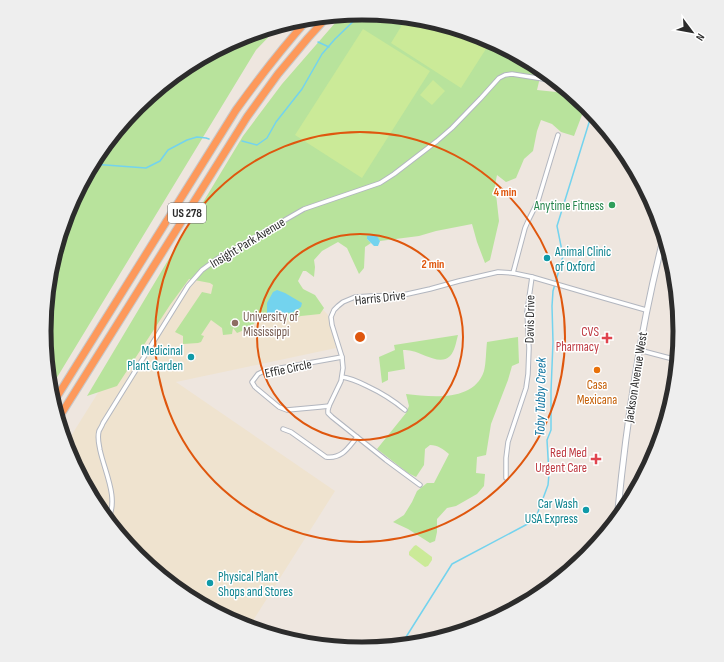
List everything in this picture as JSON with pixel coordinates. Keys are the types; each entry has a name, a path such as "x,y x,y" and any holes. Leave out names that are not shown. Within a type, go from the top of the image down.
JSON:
{"highway":[{"name":"US 278","path":"62,412 247,117 278,74 322,23"},
{"name":"US 278","path":"58,395 236,110 267,67 302,26"}],"main road":[{"name":"Jackson Avenue West","path":"618,508 622,460 632,389 646,310 661,248"}],"street":[{"name":"Insight Park Avenue","path":"110,513 112,495 101,456 98,437 99,431 188,286 202,270 217,258 304,209 380,183 394,174 425,151 452,128 499,78 504,75 512,74 543,78"},
{"path":"513,273 525,228 538,201 558,135"},
{"name":"Harris Drive","path":"328,406 342,377 343,368 342,357 331,320 334,310 338,306 355,297 403,295 498,272 532,277 646,310"},
{"name":"Davis Drive","path":"506,478 508,442 526,388 528,374 529,348 527,312 532,277"},
{"path":"639,350 671,358"},
{"name":"Effie Circle","path":"328,406 320,408 287,410 279,407 255,387 252,382 258,374 264,371 342,357"},
{"path":"342,377 349,378 380,392 389,397 405,410"},
{"path":"328,406 329,415 420,485"},
{"path":"283,429 292,432 326,457 332,458 344,453 357,437"}],"shaded area":[{"name":"University of Mississippi","path":"357,20 382,21 423,26 462,37 500,52 539,75 517,71 258,240 328,315 336,348 176,382 335,491 252,621 224,610 189,590 142,551 103,504 83,469 75,450 70,437 136,332"}],"green space":[{"path":"362,20 382,21 423,26 462,37 500,52 540,76 537,90 562,93 583,112 574,136 561,132 552,124 541,120 533,151 524,159 516,178 506,182 497,175 495,185 499,221 490,260 485,263 472,224 419,236 380,241 376,236 367,239 371,243 365,247 364,268 359,274 347,248 338,242 322,251 314,260 314,277 306,271 303,271 298,281 303,289 315,295 324,308 320,314 301,316 279,322 260,318 249,328 237,333 233,328 232,334 223,335 222,328 211,320 201,335 204,336 201,342 183,344 183,336 175,332 202,292 211,294 213,285 210,283 189,279 170,305 117,386 87,396 243,136 282,84 336,22"},
{"path":"403,23 442,31 487,47 461,88 391,43"},
{"path":"363,29 430,71 362,178 295,135"},
{"path":"271,34 256,50 55,380 51,331 57,270 75,212 83,193 103,158 142,111 189,72 224,52"},
{"path":"433,80 445,91 432,105 420,95"},
{"path":"458,335 453,352 446,359 441,360 431,358 410,350 403,350 405,369 388,372 388,380 382,383 379,357 395,350 394,345"},
{"path":"518,337 519,363 512,366 491,424 486,455 477,457 476,473 485,474 484,486 477,494 456,506 447,508 437,519 435,541 430,543 408,529 393,522 404,515 417,491 427,483 434,483 449,454 438,447 430,445 425,449 424,465 416,477 408,473 377,449 406,413 409,406 406,394 439,396 462,393 479,381 484,371 487,342"},
{"path":"416,545 432,557 432,560 428,566 425,567 409,555 409,552"}],"water":[{"path":"367,236 377,236 380,241 378,246 374,246 367,239"},
{"path":"277,290 302,303 301,307 292,313 287,313 282,317 267,314 267,303 273,292"}],"waterway":[{"path":"242,141 257,145 267,138 276,122 302,89 322,54 354,20"},
{"path":"318,42 329,47"},
{"name":"Toby Tubby Creek","path":"405,639 452,564 535,520 548,485 549,474 547,440 551,430 553,342 552,306 553,291 563,256 557,226 590,120"},
{"path":"99,165 146,168 160,161 168,150 187,140 197,137 209,139"}],"place":[{"name":"Anytime Fitness","path":"612,205"},
{"name":"Animal Clinic of Oxford","path":"547,258"},
{"name":"University of Mississippi","path":"235,323"},
{"name":"CVS Pharmacy","path":"607,338"},
{"name":"Medicinal Plant Garden","path":"191,357"},
{"name":"Casa Mexicana","path":"597,370"},
{"name":"Red Med Urgent Care","path":"596,459"},
{"name":"Car Wash USA Express","path":"586,510"},
{"name":"Physical Plant Shops and Stores","path":"210,583"}]}
